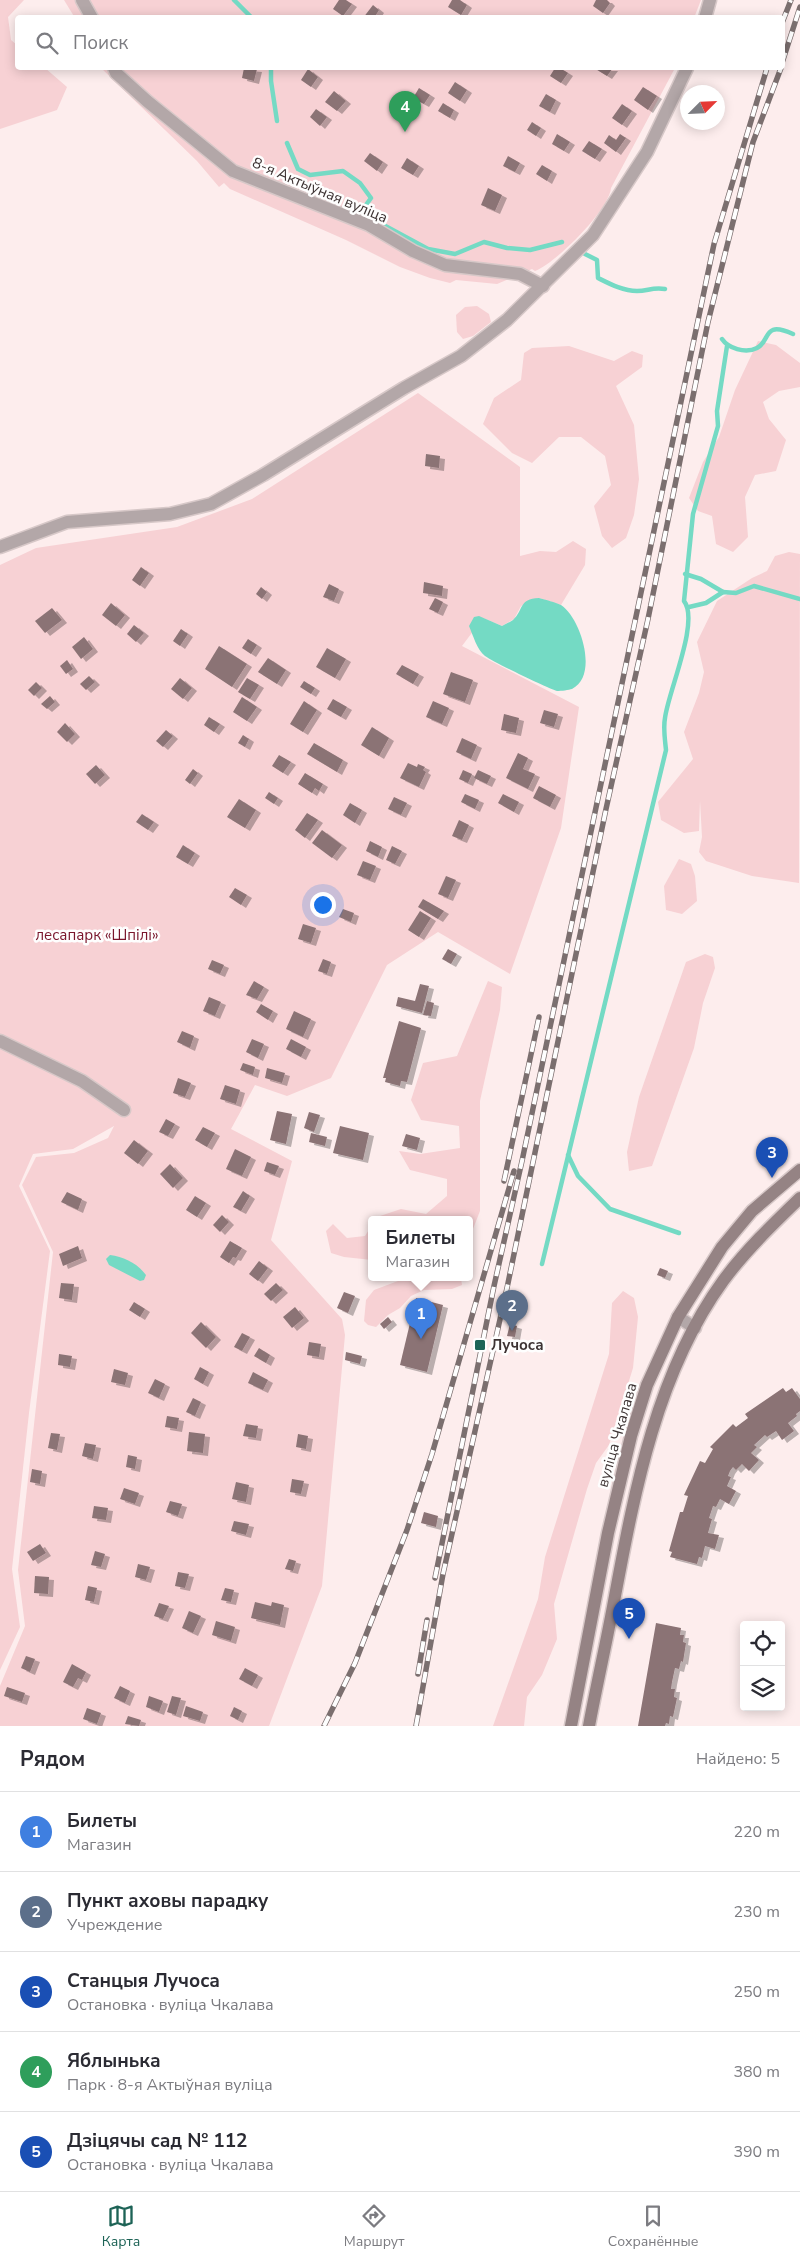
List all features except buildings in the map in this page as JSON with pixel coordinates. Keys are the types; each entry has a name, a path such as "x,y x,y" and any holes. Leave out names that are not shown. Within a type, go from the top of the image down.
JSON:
{"main road":[{"name":"вуліца Чкалава","path":"571,1726 608,1534 631,1436 647,1385 678,1317 722,1247 746,1218 800,1170"},
{"path":"589,1726 626,1540 650,1434 668,1384 695,1328 723,1281 772,1224 800,1198"}],"street":[{"path":"82,0 90,15"},
{"path":"706,15 710,0"},
{"name":"8-я Актыўная вуліца","path":"115,70 147,102 233,171 369,225 413,251 445,265 520,274 543,286"},
{"path":"0,547 67,522 170,514 211,504 263,475 404,388 460,356 507,320 594,235 647,152 685,70"},
{"path":"0,1041 82,1081 124,1110"},
{"path":"678,1317 695,1328"}],"green space":[{"path":"0,0 24,0 8,17 11,40 15,43 15,70 47,70 67,87 57,110 0,129"},
{"path":"64,0 701,0 695,15 73,15"},
{"path":"103,70 674,70 611,188 608,198 592,222 568,247 544,266 497,284 456,280 450,283 400,267 346,240 230,189 224,183 219,187 197,161"},
{"path":"477,306 489,314 491,322 473,336 463,339 457,332 456,315 465,307"},
{"path":"758,341 776,345 800,363 800,387 779,391 763,402 769,419 786,440 776,471 755,475 745,497 748,537 733,552 716,544 712,516 698,511 689,498 703,462 719,437 735,390"},
{"path":"569,346 614,361 632,351 643,355 642,367 616,386 634,425 639,479 634,515 626,538 612,548 602,536 594,506 611,485 605,456 581,437 559,437 532,463 512,453 483,424 494,398 521,380 524,353 532,348"},
{"name":"лесапарк «Шпілі»","path":"418,393 520,467 520,556 540,551 556,552 573,541 586,549 585,565 561,605 539,598 521,606 514,619 502,626 483,618 462,646 579,707 561,828 510,974 438,932 387,965 331,1078 287,1096 255,1085 231,1129 292,1161 271,1240 342,1319 345,1335 322,1586 269,1726 0,1726 0,1686 25,1626 18,1570 53,1252 22,1185 36,1157 74,1153 108,1138 114,1126 73,1149 33,1154 19,1186 50,1251 29,1413 12,1569 20,1627 0,1670 0,565 36,548 177,527 252,499"},
{"path":"789,552 800,554 799,883 752,876 706,861 699,852 702,837 700,801 699,831 684,833 661,820 658,802 693,759 684,732 699,693 704,672 697,642 717,601 752,578 767,571 775,556"},
{"path":"679,859 691,864 695,876 697,901 682,914 666,910 664,886"},
{"path":"705,954 713,957 715,968 703,1003 694,1048 652,1166 629,1171 627,1152 639,1097 686,962"},
{"path":"488,981 502,987 500,1010 480,1101 480,1211 473,1229 473,1216 380,1216 401,1209 426,1214 447,1196 447,1179 410,1170 399,1151 420,1154 460,1148 459,1126 421,1120 411,1100 423,1063 457,1056"},
{"path":"333,1224 347,1238 365,1236 368,1231 368,1260 344,1257 331,1253 326,1231"},
{"path":"398,1281 461,1281 462,1285 452,1289 424,1290 411,1296 400,1308 388,1315 376,1327 368,1325 364,1321 366,1300 374,1290"},
{"path":"623,1291 634,1298 638,1317 633,1368 609,1445 596,1463 587,1489 554,1604 557,1639 542,1675 527,1697 524,1726 493,1726 538,1599 545,1557 609,1354 612,1303"}],"shaded area":[{"path":"539,598 561,605 575,622 580,634 586,660 580,682 572,689 557,691 551,689 485,656 477,646 469,626 474,617 479,616 502,626 513,620 524,603 528,600"},
{"path":"110,1255 120,1257 134,1264 146,1275 144,1280 140,1281 109,1265 106,1259"}],"waterway":[{"path":"234,0 249,15"},
{"path":"271,70 277,121"},
{"path":"287,143 298,169 310,175 343,171 360,183 371,198 363,209 365,215 428,249 455,254 484,242 507,248 530,250 562,242"},
{"path":"585,254 597,260 598,278 612,285 632,291 665,289"},
{"path":"722,339 728,345 737,349 752,350 761,345 772,330 783,330 793,334"},
{"path":"542,1264 666,750 664,730 667,706 682,657 688,624 688,611 684,601 693,514 718,426 717,411 727,346"},
{"path":"685,574 701,579 723,592"},
{"path":"689,607 706,603 723,592 736,593 754,586 800,599"},
{"path":"568,1155 578,1176 610,1209 679,1233"}],"railway":[{"path":"785,15 791,0"},
{"path":"785,54 800,7"},
{"path":"435,1578 494,1286 522,1161 714,244 766,70"},
{"path":"416,1726 443,1574 507,1288 606,809 648,619 708,322 753,142 780,70"},
{"path":"504,1181 539,1017"},
{"path":"324,1726 355,1663 407,1530 432,1454 514,1171"},
{"path":"418,1674 427,1620"}],"place":[{"name":"Яблынька","path":"405,132"},
{"name":"Станцыя Лучоса","path":"772,1178"},
{"name":"Пункт аховы парадку","path":"512,1331"},
{"name":"Билеты","path":"421,1339"},
{"name":"Лучоса","path":"480,1345"},
{"name":"Дзіцячы сад № 112","path":"629,1639"}]}
